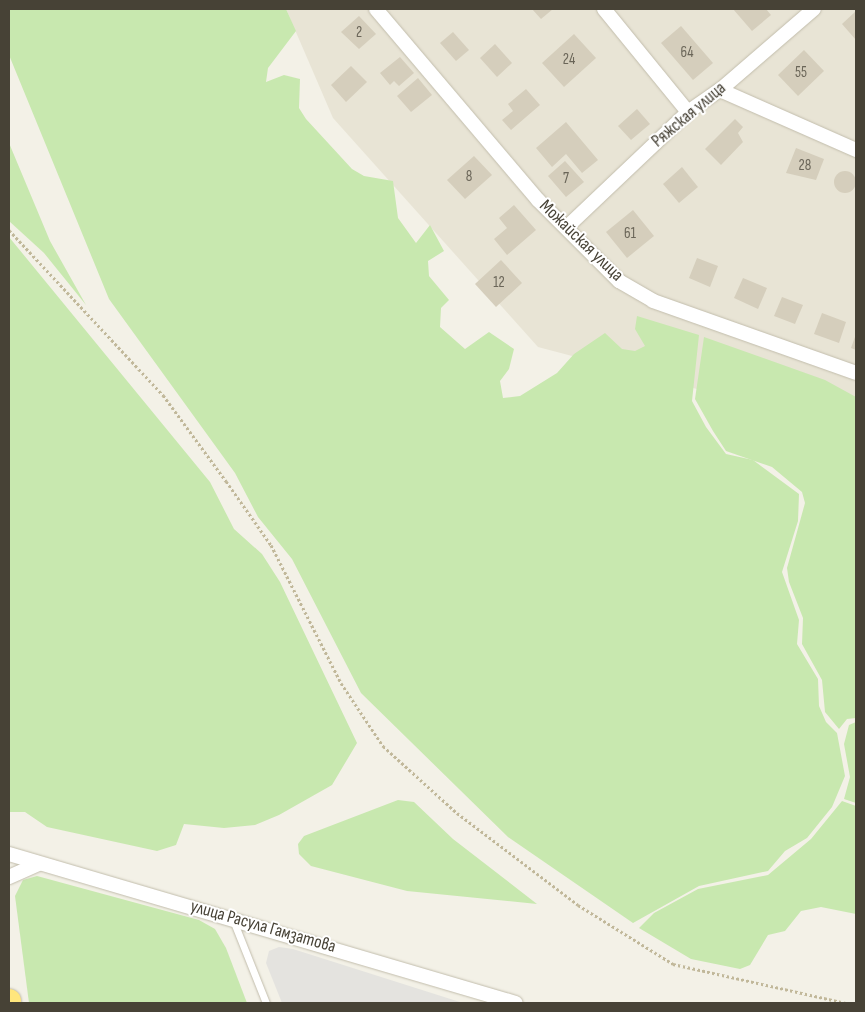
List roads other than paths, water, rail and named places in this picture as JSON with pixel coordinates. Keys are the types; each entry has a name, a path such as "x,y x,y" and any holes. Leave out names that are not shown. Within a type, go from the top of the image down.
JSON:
{"street":[{"name":"Можайская улица","path":"376,9 538,200 568,226 619,281 653,301 856,373"},
{"path":"604,9 688,112"},
{"name":"Ряжская улица","path":"568,226 688,112 720,90 814,9"},
{"path":"720,90 856,150"},
{"name":"улица Расула Гамзатова","path":"9,854 38,864 232,917 516,1003"},
{"path":"9,877 38,864"}],"lane":[{"path":"232,917 266,1003"}]}
